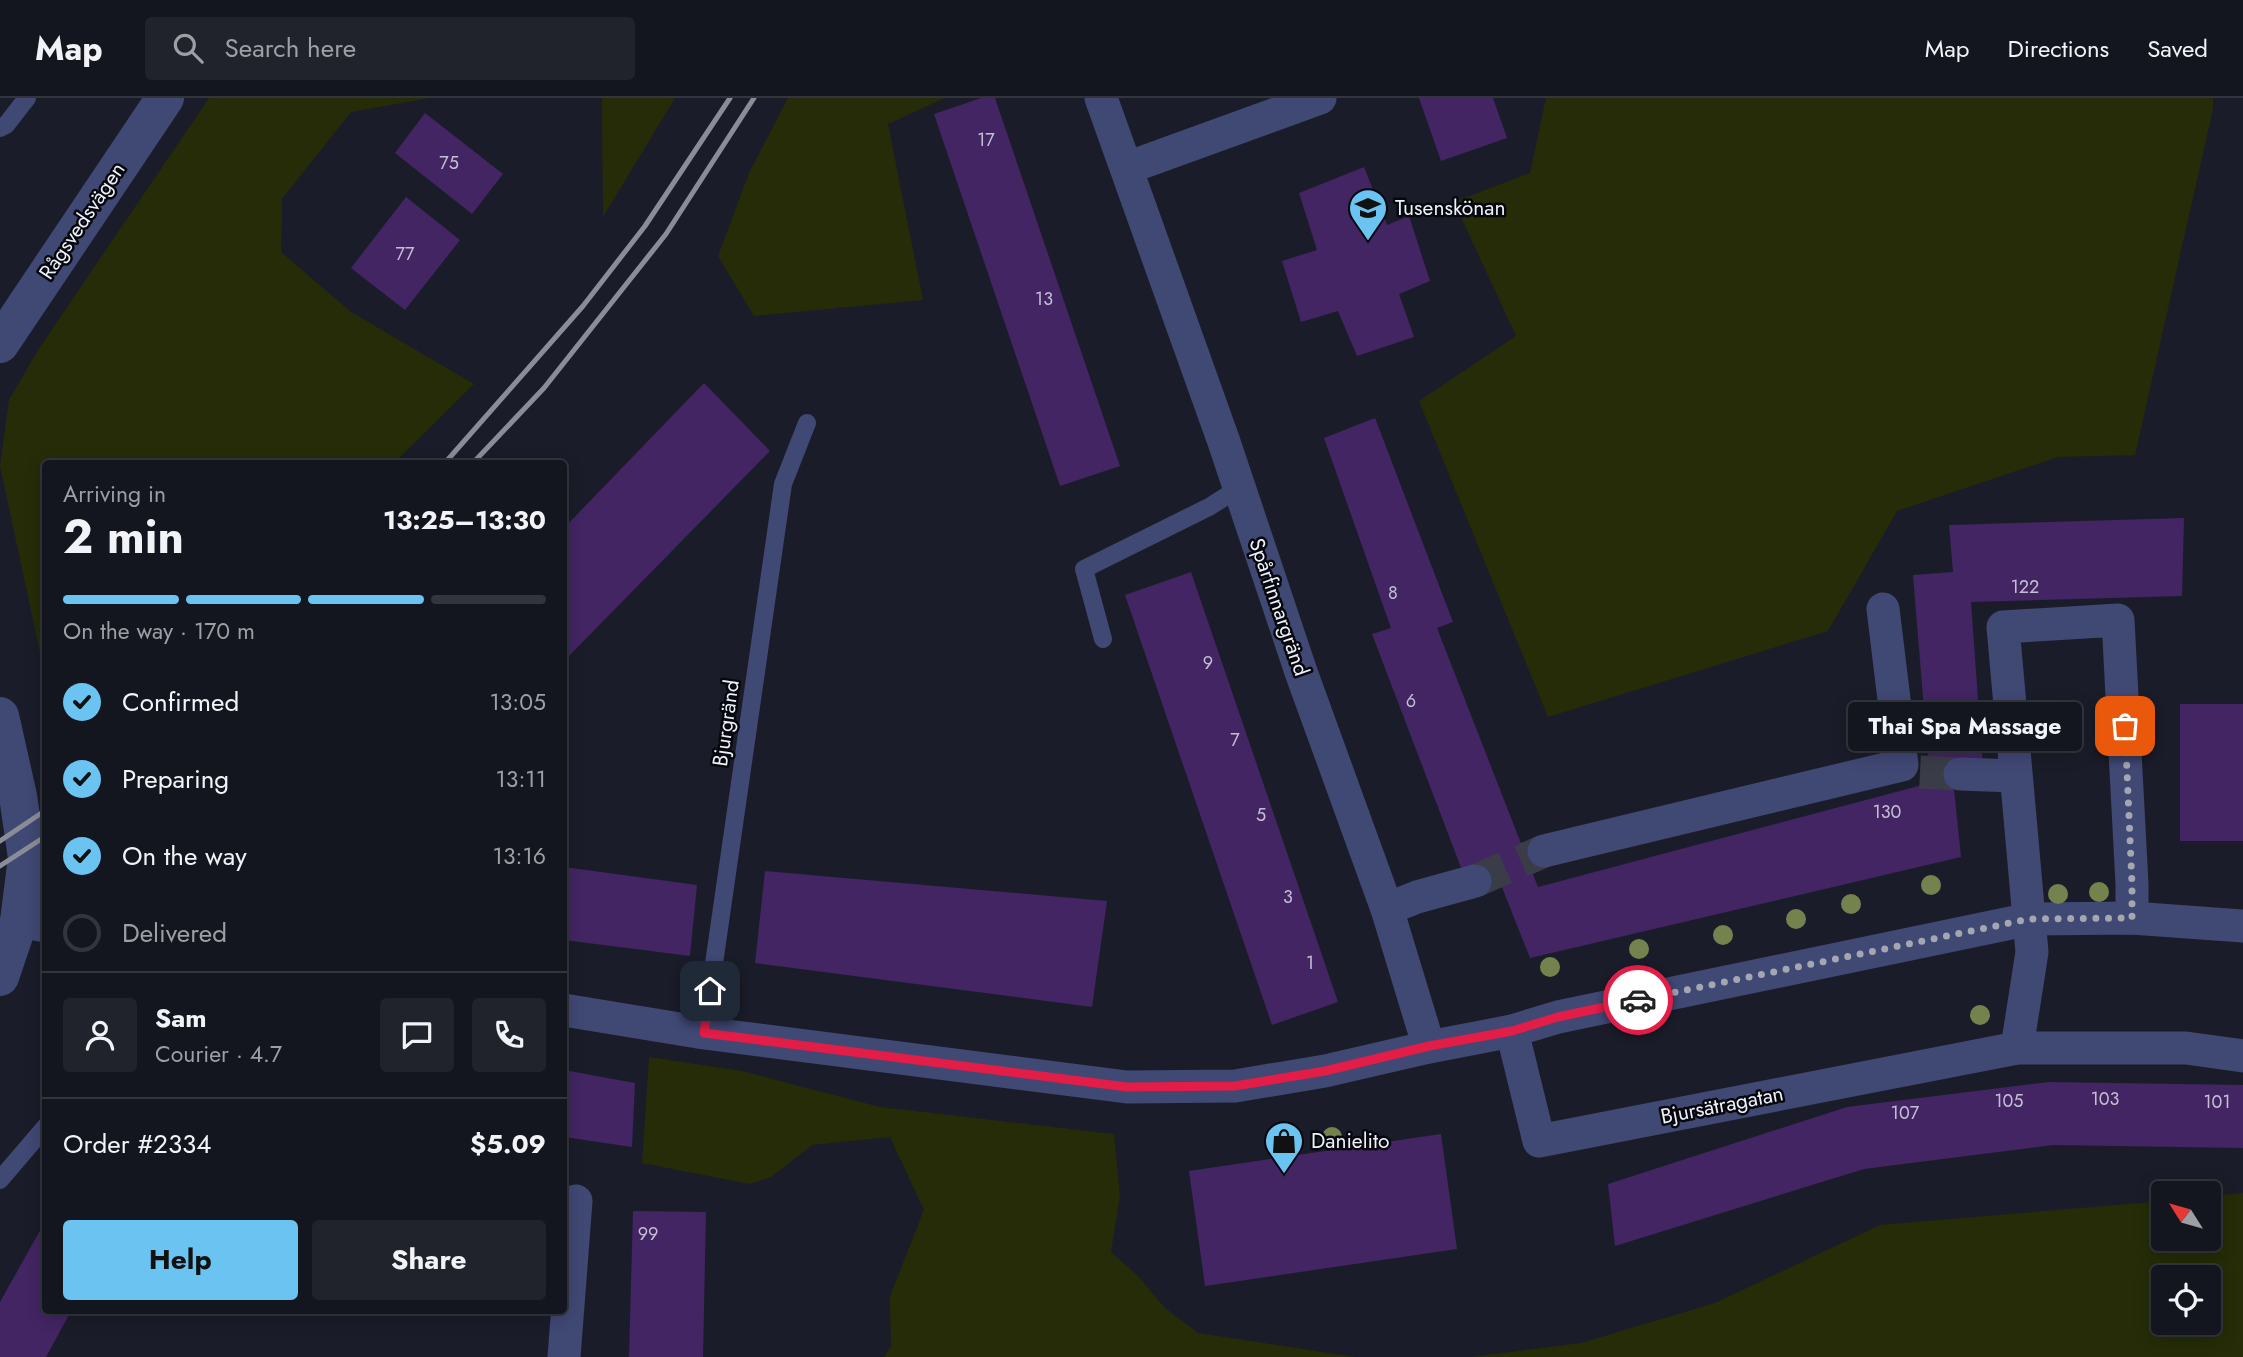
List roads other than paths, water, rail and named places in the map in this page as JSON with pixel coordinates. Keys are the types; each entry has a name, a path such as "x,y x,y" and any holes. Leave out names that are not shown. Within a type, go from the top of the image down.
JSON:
{"street":[{"name":"Rågsvedsvägen","path":"0,344 165,98"},
{"name":"Spårfinnargränd","path":"1101,98 1301,672 1387,909 1429,1046"},
{"path":"1127,169 1320,98"},
{"path":"1544,851 1911,769 1883,609"},
{"path":"2017,1048 2032,952 2028,882 2015,776 2003,627 2118,620 2132,918"},
{"path":"0,716 18,796 27,858 32,924 0,977"},
{"path":"1960,774 2015,776"},
{"path":"1387,909 1417,897 1475,881"},
{"path":"567,1010 704,1033 1127,1087 1235,1086 1325,1071 1429,1046 1512,1031 1558,1017 2029,919 2132,918 2243,926"},
{"name":"Bjursätragatan","path":"1512,1031 1539,1142 2017,1048 2186,1048 2243,1056"},
{"path":"564,1357 576,1201"}],"lane":[{"path":"0,128 6,125 27,98"},
{"name":"Bjurgränd","path":"704,1033 783,484 807,423"},
{"path":"1103,639 1084,569 1209,507 1239,488"},
{"path":"0,1180 42,1131"}],"tunnel":[{"path":"1920,772 1960,774"},
{"path":"1475,881 1544,851"}],"railway":[{"path":"448,460 583,306 645,226 730,98"},
{"path":"476,460 544,388 666,234 754,98"},
{"path":"0,841 42,813"},
{"path":"0,866 42,839"}],"place":[{"name":"Tusenskönan","path":"1368,242"},
{"name":"Thai Spa Massage","path":"2125,726"},
{"name":"Danielito","path":"1284,1175"}]}
